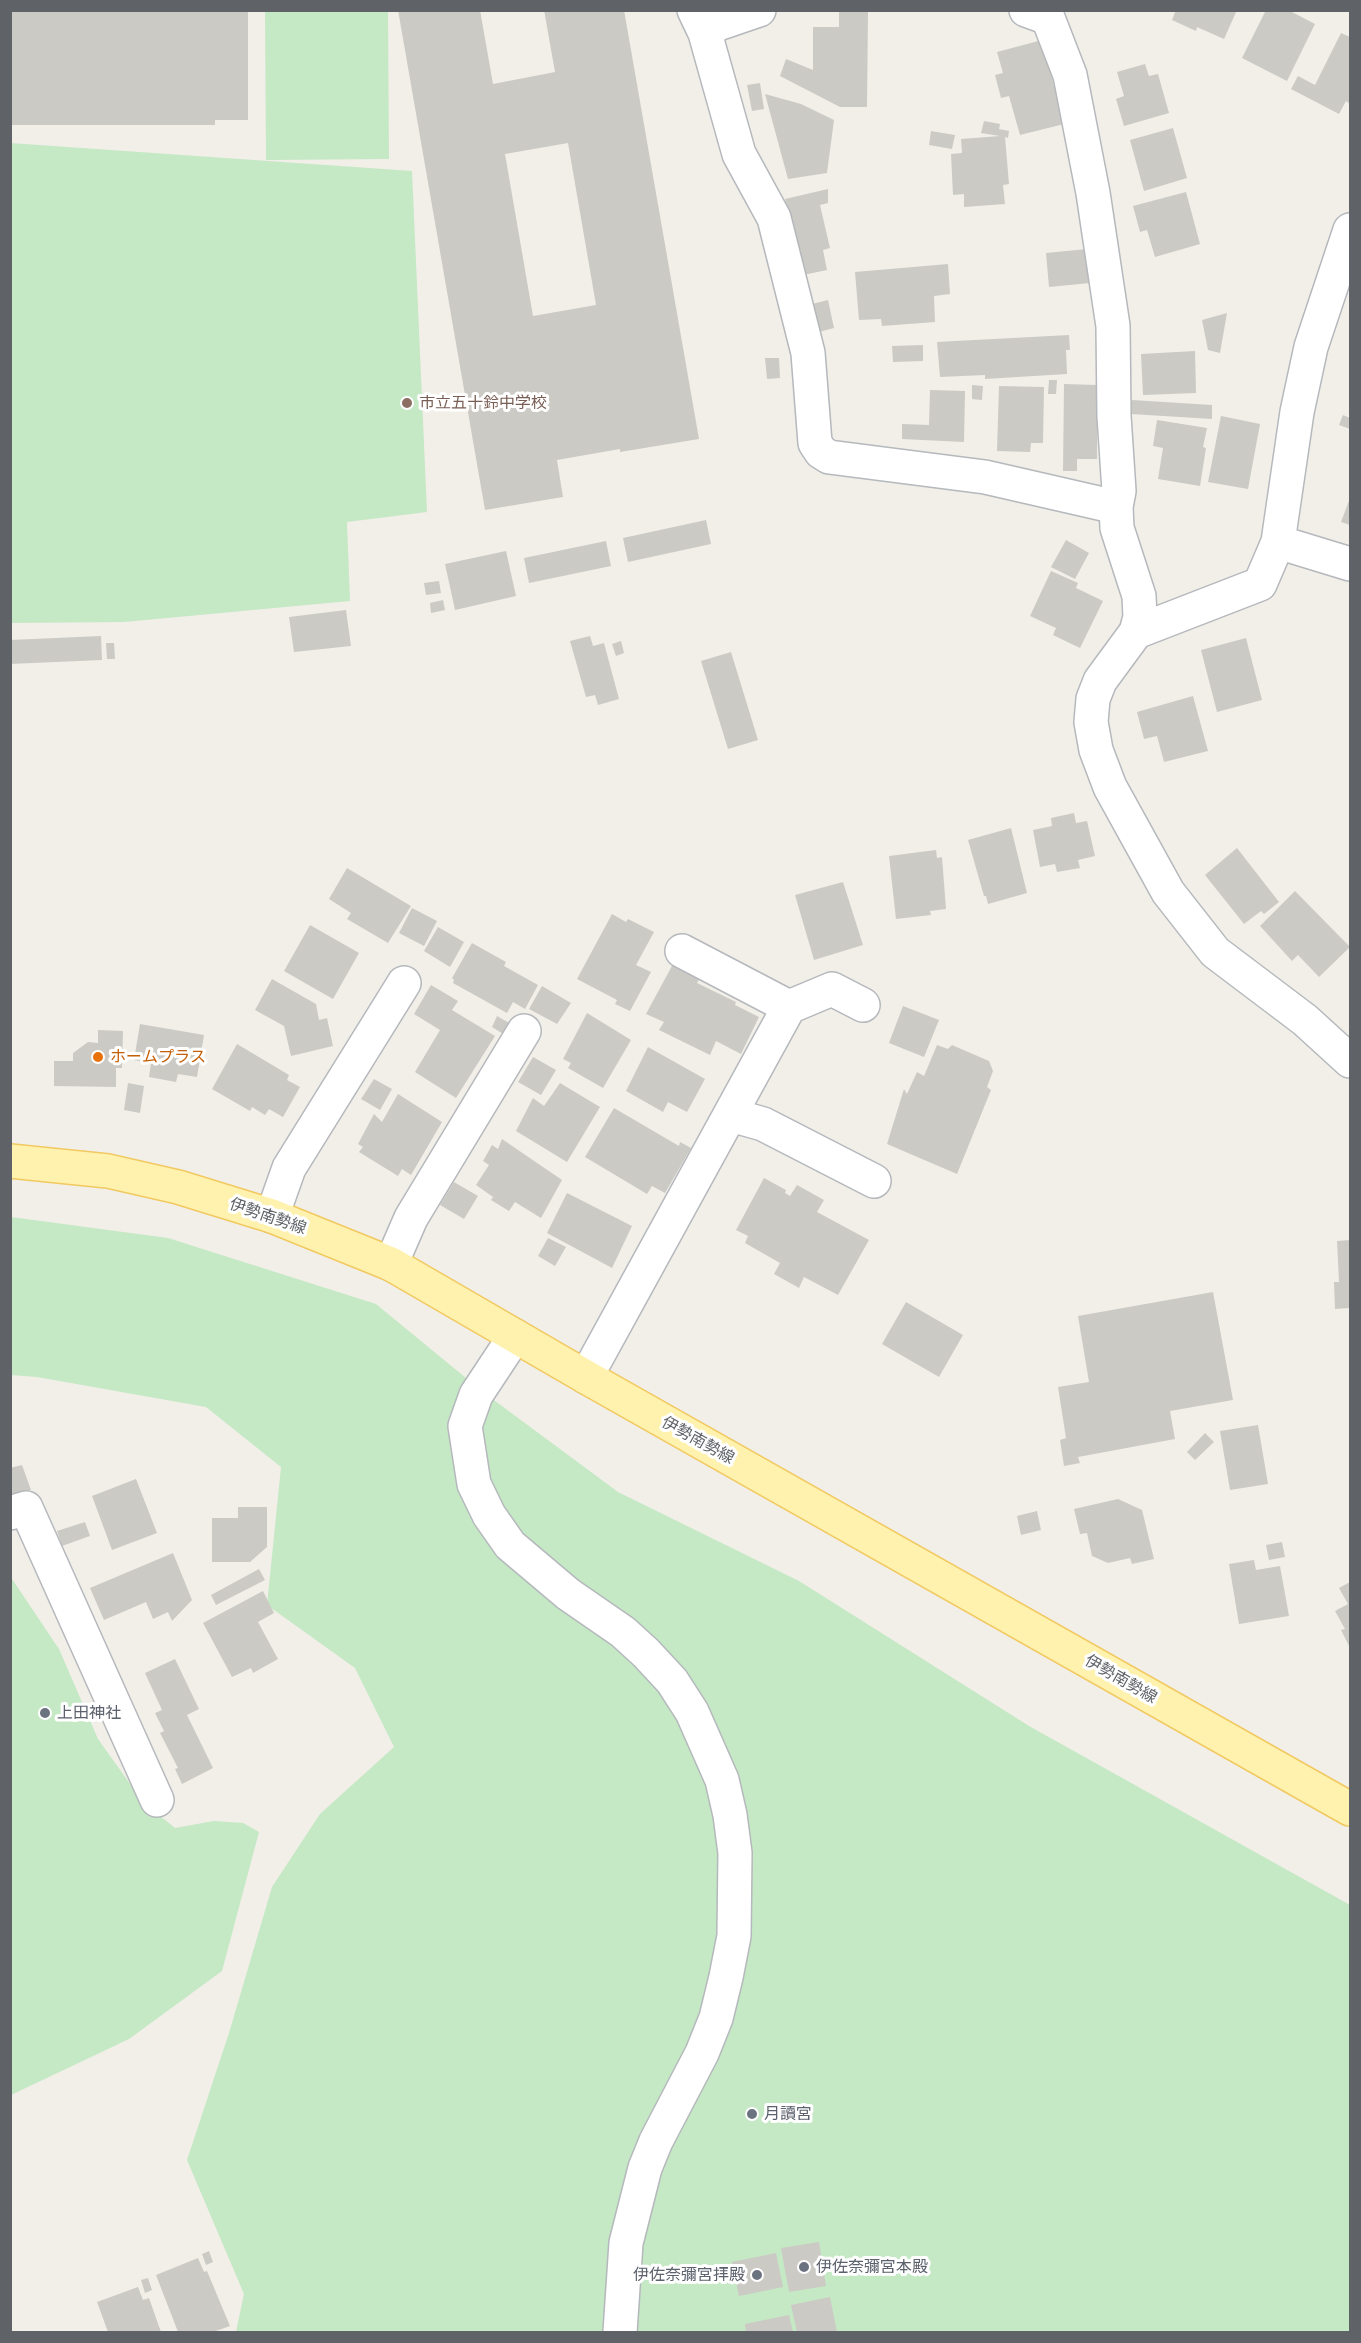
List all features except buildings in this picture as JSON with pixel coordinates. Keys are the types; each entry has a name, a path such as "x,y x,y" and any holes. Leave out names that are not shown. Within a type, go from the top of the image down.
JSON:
{"main road":[{"name":"伊勢南勢線","path":"10,1161 108,1171 178,1186 272,1216 391,1264 586,1377 1350,1809"}],"street":[{"path":"759,10 718,24 700,22 739,154 774,218 808,353 815,443 821,452 829,457 985,477 1116,507"},
{"path":"1026,10 1048,18 1070,75 1093,193 1113,326 1114,416 1119,491 1116,507 1117,528 1139,596 1140,617 1136,632 1100,681 1093,699 1091,722 1096,750 1110,787 1168,892 1215,952 1305,1020 1350,1061"},
{"path":"1136,632 1260,584 1278,542 1298,412 1311,347 1350,230"},
{"path":"1278,542 1350,564"},
{"path":"682,951 789,1007"},
{"path":"272,1216 289,1168 404,983"},
{"path":"586,1377 789,1007 832,989 863,1005"},
{"path":"391,1264 411,1218 524,1031"},
{"path":"731,1115 763,1124 874,1181"},
{"path":"515,1336 476,1395 465,1426 474,1484 489,1515 510,1545 550,1580 622,1632 672,1681 701,1731 722,1779 735,1853 734,1936 726,1977 716,2018 702,2053 656,2141 645,2168 626,2243 620,2332"},
{"path":"10,1513 26,1508 157,1800"}],"green space":[{"path":"265,11 388,11 389,159 266,160"},
{"path":"10,143 412,171 427,512 347,522 350,601 124,622 11,623"},
{"path":"11,1217 168,1238 376,1304 483,1392 618,1492 799,1581 1029,1726 1350,1905 1350,2332 236,2332 244,2294 187,2160 229,2033 272,1887 320,1814 394,1747 355,1668 267,1605 281,1467 206,1407 37,1377 11,1375"},
{"name":"上田神社","path":"10,1576 59,1649 98,1739 143,1802 175,1828 214,1821 243,1823 259,1832 222,1971 129,2039 11,2095"}],"place":[{"name":"市立五十鈴中学校","path":"407,403"},
{"name":"ホームプラス","path":"98,1057"},
{"name":"上田神社","path":"45,1713"},
{"name":"月讀宮","path":"752,2114"},
{"name":"伊佐奈彌宮本殿","path":"804,2267"},
{"name":"伊佐奈彌宮拝殿","path":"757,2275"}]}
